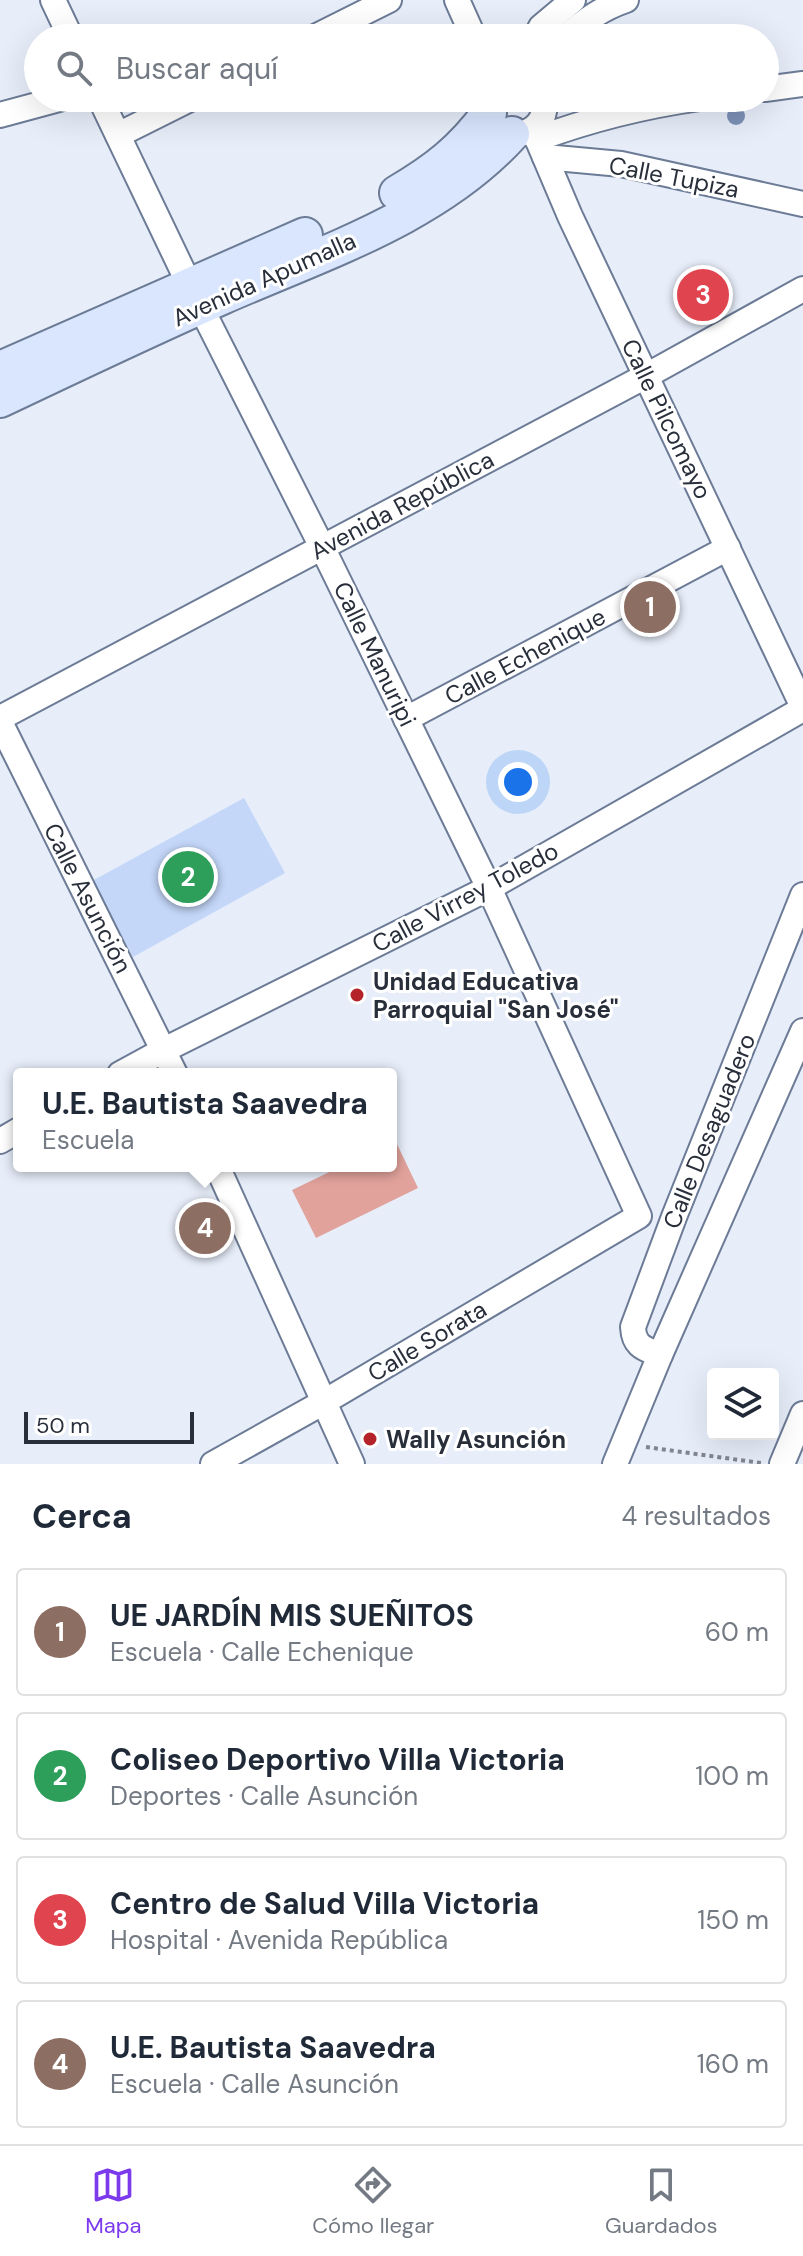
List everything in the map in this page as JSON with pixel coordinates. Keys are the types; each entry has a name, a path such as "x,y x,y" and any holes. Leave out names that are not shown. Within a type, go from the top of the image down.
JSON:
{"street":[{"path":"53,0 64,24"},
{"path":"341,24 389,0"},
{"path":"457,0 468,24"},
{"path":"545,24 573,0"},
{"path":"581,24 607,7 626,0"},
{"path":"779,87 803,84"},
{"path":"0,115 24,109"},
{"name":"Calle Manuripi","path":"107,112 489,888 639,1216"},
{"path":"118,135 164,112"},
{"path":"518,128 544,112"},
{"path":"518,128 620,112"},
{"name":"Calle Tupiza","path":"518,128 621,164 803,204"},
{"name":"Avenida Apumalla","path":"0,400 195,295 386,200 438,168 477,130 518,128"},
{"name":"Calle Pilcomayo","path":"518,128 646,376 803,708"},
{"name":"Avenida República","path":"0,720 646,376 803,289"},
{"name":"Avenida Apumalla","path":"0,369 195,295"},
{"name":"Calle Echenique","path":"406,719 728,548"},
{"name":"Calle Virrey Toledo","path":"131,1068 489,888 803,708"},
{"name":"Calle Asunción","path":"0,720 172,1068"},
{"name":"Calle Desaguadero","path":"660,1355 638,1346 633,1327 803,895"},
{"name":"Calle Desaguadero","path":"620,1454 660,1355 803,1031"},
{"path":"220,1172 352,1464"},
{"name":"Calle Sorata","path":"213,1464 639,1216"},
{"path":"782,1464 803,1414"}],"path":[{"path":"620,1454 771,1464"}],"shaded area":[{"path":"244,798 285,873 133,957 92,881"}],"building":[{"path":"397,1144 418,1188 316,1238 292,1190 330,1172 397,1172"}],"place":[{"name":"Centro de Salud Villa Victoria","path":"703,295"},
{"name":"UE JARDÍN MIS SUEÑITOS","path":"650,607"},
{"name":"Coliseo Deportivo Villa Victoria","path":"188,877"},
{"name":"Unidad Educativa Parroquial \"San José\"","path":"357,995"},
{"name":"U.E. Bautista Saavedra","path":"205,1228"},
{"name":"Wally Asunción","path":"370,1439"}]}
